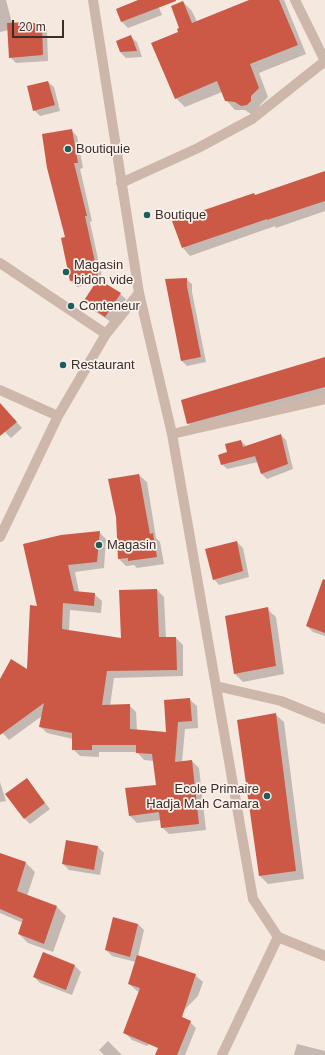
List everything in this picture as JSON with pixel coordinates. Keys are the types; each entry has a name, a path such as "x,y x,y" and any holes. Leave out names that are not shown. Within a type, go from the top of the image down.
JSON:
{"street":[{"path":"93,0 138,293 172,434 253,899 278,937 325,956"},
{"path":"120,183 198,148 252,118 325,61 295,0"},
{"path":"0,263 106,334"},
{"path":"0,538 58,416 106,334 138,293"},
{"path":"0,390 58,416"},
{"path":"172,434 325,398"},
{"path":"216,686 281,701 325,719"},
{"path":"222,1055 278,937"}],"building":[{"path":"138,0 176,1 121,22 116,9"},
{"path":"249,0 279,0 298,45 250,64 259,88 251,96 251,101 247,105 241,106 235,102 225,101 217,81 175,99 151,43 178,32 177,29 179,28 171,6 183,1 192,23"},
{"path":"7,23 42,23 43,55 9,58"},
{"path":"131,35 137,51 120,52 116,41"},
{"path":"48,81 55,105 33,111 27,86"},
{"path":"72,129 78,163 74,163 87,216 85,216 98,276 70,281 61,238 65,237 47,168 42,134"},
{"path":"325,171 325,201 182,248 172,221"},
{"path":"187,278 187,286 201,357 181,361 165,279"},
{"path":"98,279 121,293 105,317 83,302"},
{"path":"325,357 325,387 187,424 181,400"},
{"path":"0,403 17,422 0,436"},
{"path":"281,434 288,464 261,474 255,456 221,465 218,455 227,452 225,444 241,440 243,447"},
{"path":"139,474 150,534 153,533 157,557 128,561 128,558 118,559 116,517 108,479"},
{"path":"100,531 97,562 68,565 74,591 95,593 94,606 63,603 62,629 121,638 119,590 157,589 159,637 176,637 177,670 107,671 102,705 130,704 130,729 166,732 164,700 190,698 192,721 178,722 175,762 192,760 199,824 161,828 159,812 129,816 125,788 156,785 152,754 136,753 136,745 92,745 92,750 72,750 72,733 39,727 44,703 0,735 0,679 11,659 27,669 30,605 37,606 23,544 61,535"},
{"path":"237,541 243,571 213,580 205,549"},
{"path":"323,579 325,580 325,633 306,626"},
{"path":"268,607 276,666 234,674 225,616"},
{"name":"Ecole Primaire Hadja Mah Camara","path":"276,713 296,871 259,876 237,720"},
{"path":"27,778 45,803 24,819 5,794"},
{"path":"66,840 98,846 94,870 62,864"},
{"path":"0,853 26,862 17,891 57,906 44,944 18,934 23,919 0,909"},
{"path":"113,917 138,924 130,957 105,950"},
{"path":"43,952 75,965 66,990 33,977"},
{"path":"137,955 196,974 182,1017 191,1021 177,1055 155,1055 158,1048 123,1033 140,988 128,984"}],"place":[{"name":"Boutiquie","path":"68,149"},
{"name":"Boutique","path":"147,215"},
{"name":"Magasin bidon vide","path":"66,272"},
{"name":"Conteneur","path":"71,306"},
{"name":"Restaurant","path":"63,365"},
{"name":"Magasin","path":"99,545"},
{"name":"Ecole Primaire Hadja Mah Camara","path":"267,796"}]}
